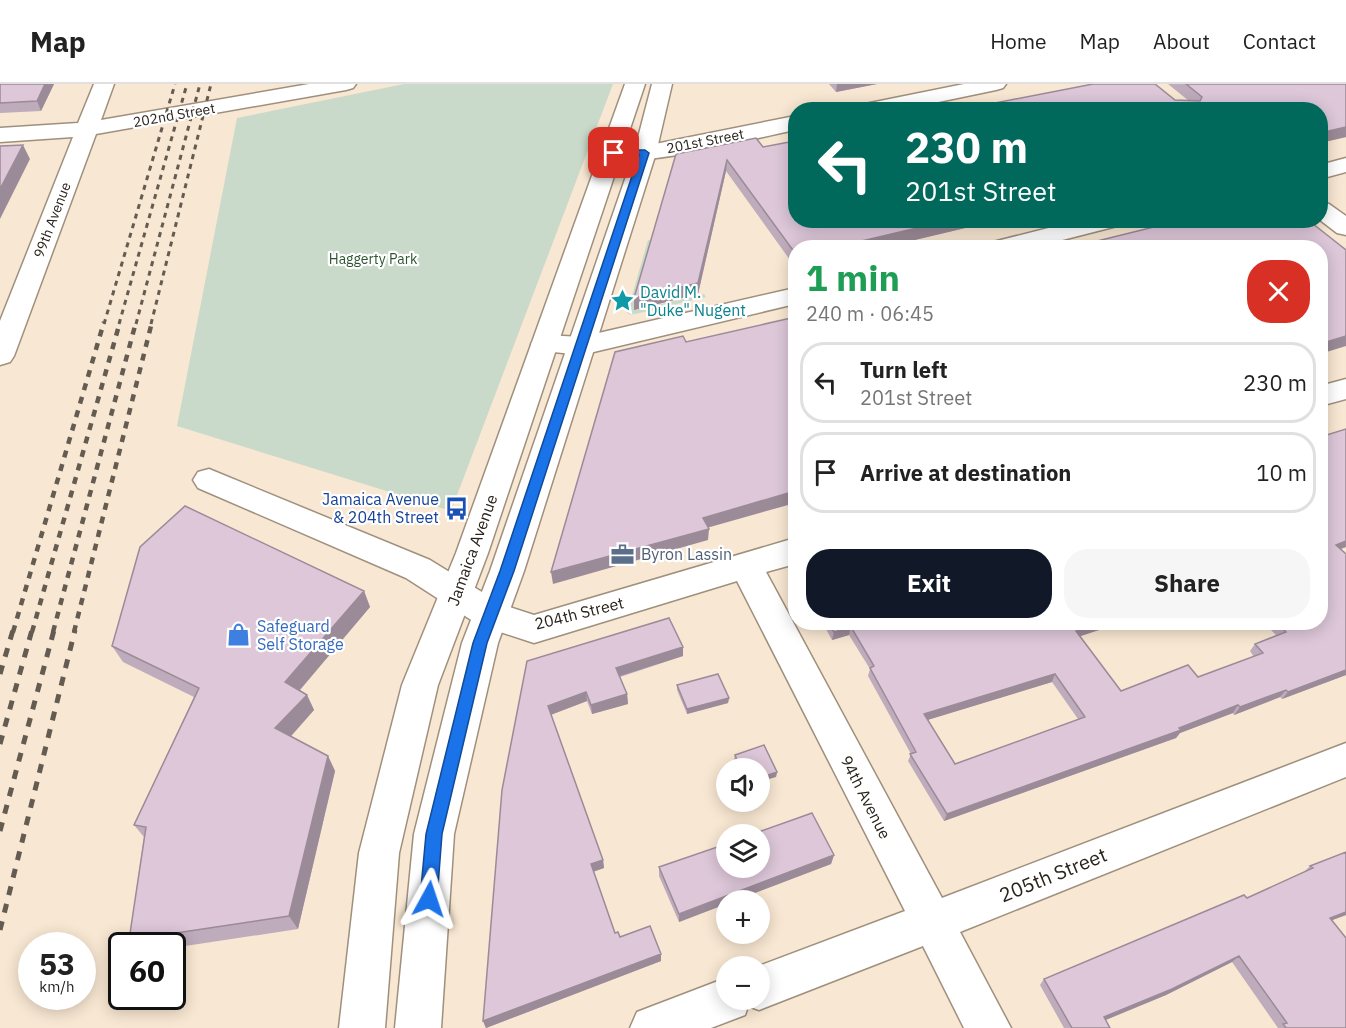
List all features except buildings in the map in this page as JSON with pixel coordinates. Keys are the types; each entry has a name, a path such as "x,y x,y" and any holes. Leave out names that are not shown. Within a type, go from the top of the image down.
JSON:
{"street":[{"name":"99th Avenue","path":"0,356 104,84"},
{"name":"202nd Street","path":"0,135 87,129 346,84"},
{"name":"Jamaica Avenue","path":"418,1028 434,834 480,643 581,346 629,153 635,84"},
{"name":"Jamaica Avenue","path":"363,1028 379,853 420,686 458,592 544,344 662,84"},
{"path":"905,102 996,84"},
{"name":"201st Street","path":"629,153 788,124"},
{"path":"1328,170 1346,165"},
{"path":"1328,215 1346,228"},
{"path":"1031,240 1079,228"},
{"path":"1,286 28,284"},
{"path":"544,344 581,346 788,298"},
{"path":"1328,394 1346,389"},
{"name":"204th Street","path":"209,480 418,569 458,592 491,615 534,629 788,553"},
{"name":"94th Avenue","path":"746,566 988,1028"},
{"name":"205th Street","path":"770,984 932,923 1346,760"},
{"path":"653,1028 716,1004"}],"green space":[{"name":"Haggerty Park","path":"404,84 613,84 451,511 177,426 237,118"},
{"path":"648,240 654,241 635,310 704,294 706,297 631,315 627,313"}],"railway":[{"path":"104,324 175,84"},
{"path":"119,324 187,84"},
{"path":"136,324 200,84"},
{"path":"151,324 211,84"},
{"path":"13,632 104,322"},
{"path":"32,632 120,322"},
{"path":"53,632 136,322"},
{"path":"74,632 152,322"},
{"path":"0,674 13,630"},
{"path":"0,744 32,630"},
{"path":"0,831 54,630"},
{"path":"0,930 75,630"}],"place":[{"name":"David M. \"Duke\" Nugent","path":"622,301"},
{"name":"Jamaica Avenue & 204th Street","path":"457,508"},
{"name":"Byron Lassin","path":"623,554"},
{"name":"Safeguard Self Storage","path":"239,635"}],"route":[{"path":"429,899 434,834 480,643 507,571 645,153 614,153"}]}
